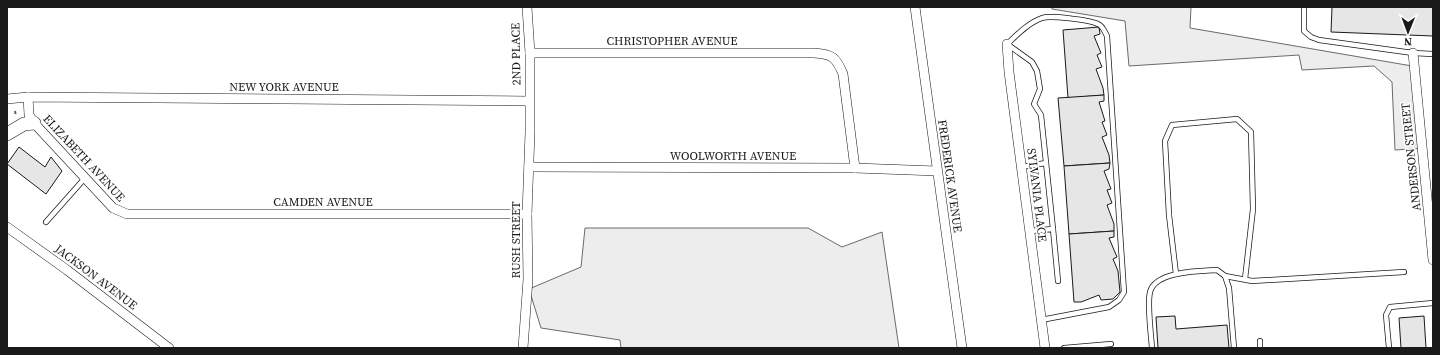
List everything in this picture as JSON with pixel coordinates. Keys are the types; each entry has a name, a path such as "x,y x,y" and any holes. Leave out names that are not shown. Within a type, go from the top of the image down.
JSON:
{"main road":[{"path":"7,134 24,124 34,123"}],"street":[{"name":"2ND PLACE","path":"527,7 530,53 529,101"},
{"name":"FREDERICK AVENUE","path":"915,7 962,348"},
{"name":"SYLVANIA PLACE","path":"1007,44 1045,348"},
{"name":"CHRISTOPHER AVENUE","path":"530,53 814,53 832,56 839,64 843,74 855,168"},
{"name":"ANDERSON STREET","path":"1413,53 1433,260"},
{"name":"NEW YORK AVENUE","path":"7,99 28,97 529,101"},
{"name":"ELIZABETH AVENUE","path":"28,97 29,115 34,123 113,208 119,212"},
{"name":"RUSH STREET","path":"523,348 528,279 527,214 530,132 529,101"},
{"name":"WOOLWORTH AVENUE","path":"529,167 855,168 937,171"},
{"name":"CAMDEN AVENUE","path":"119,212 127,214 527,214"},
{"name":"JACKSON AVENUE","path":"7,227 67,270 163,346"}],"lane":[{"path":"1304,7 1304,31 1306,34 1315,39 1413,53 1433,54"},
{"path":"1041,320 1109,307 1119,300 1124,292 1106,36 1103,28 1097,23 1056,17 1042,18 1025,28 1007,44 1032,62 1037,71 1040,89 1034,104 1041,115 1058,280"},
{"path":"1176,274 1169,215 1165,141 1172,125 1237,119 1251,132 1254,210 1245,279"},
{"path":"1022,167 1046,164"},
{"path":"46,222 85,178"},
{"path":"1030,231 1053,229"},
{"path":"1152,348 1149,300 1150,290 1156,282 1171,275 1217,270 1225,276 1252,280 1404,272"},
{"path":"1225,276 1229,288 1234,348"},
{"path":"1389,348 1386,315 1390,307 1433,303"},
{"path":"1260,341 1260,348"},
{"path":"1064,348 1111,344"}],"shaded area":[{"path":"1052,7 1191,7 1190,28 1418,67 1425,148 1395,150 1392,82 1374,66 1302,70 1299,55 1129,66 1125,21 1052,9"},
{"path":"585,228 808,228 842,247 882,232 899,348 621,348 620,340 541,328 529,289 581,267"}],"building":[{"path":"1332,7 1433,7 1433,36 1331,32"},
{"path":"1099,27 1100,34 1094,36 1101,53 1097,55 1102,67 1096,69 1104,95 1068,98 1063,30"},
{"path":"1104,95 1104,101 1099,102 1105,121 1102,122 1107,135 1102,137 1109,155 1110,163 1064,166 1058,98"},
{"path":"19,147 45,167 51,157 62,171 46,194 7,164"},
{"path":"1110,163 1109,169 1104,171 1111,189 1107,190 1112,203 1107,205 1114,224 1114,231 1069,234 1064,166"},
{"path":"1114,231 1114,237 1109,238 1117,257 1113,259 1118,271 1120,292 1113,299 1101,300 1099,295 1081,302 1074,302 1069,234"},
{"path":"1175,316 1176,329 1227,325 1229,348 1158,348 1156,317"},
{"path":"1424,316 1426,348 1401,348 1399,318"}]}
